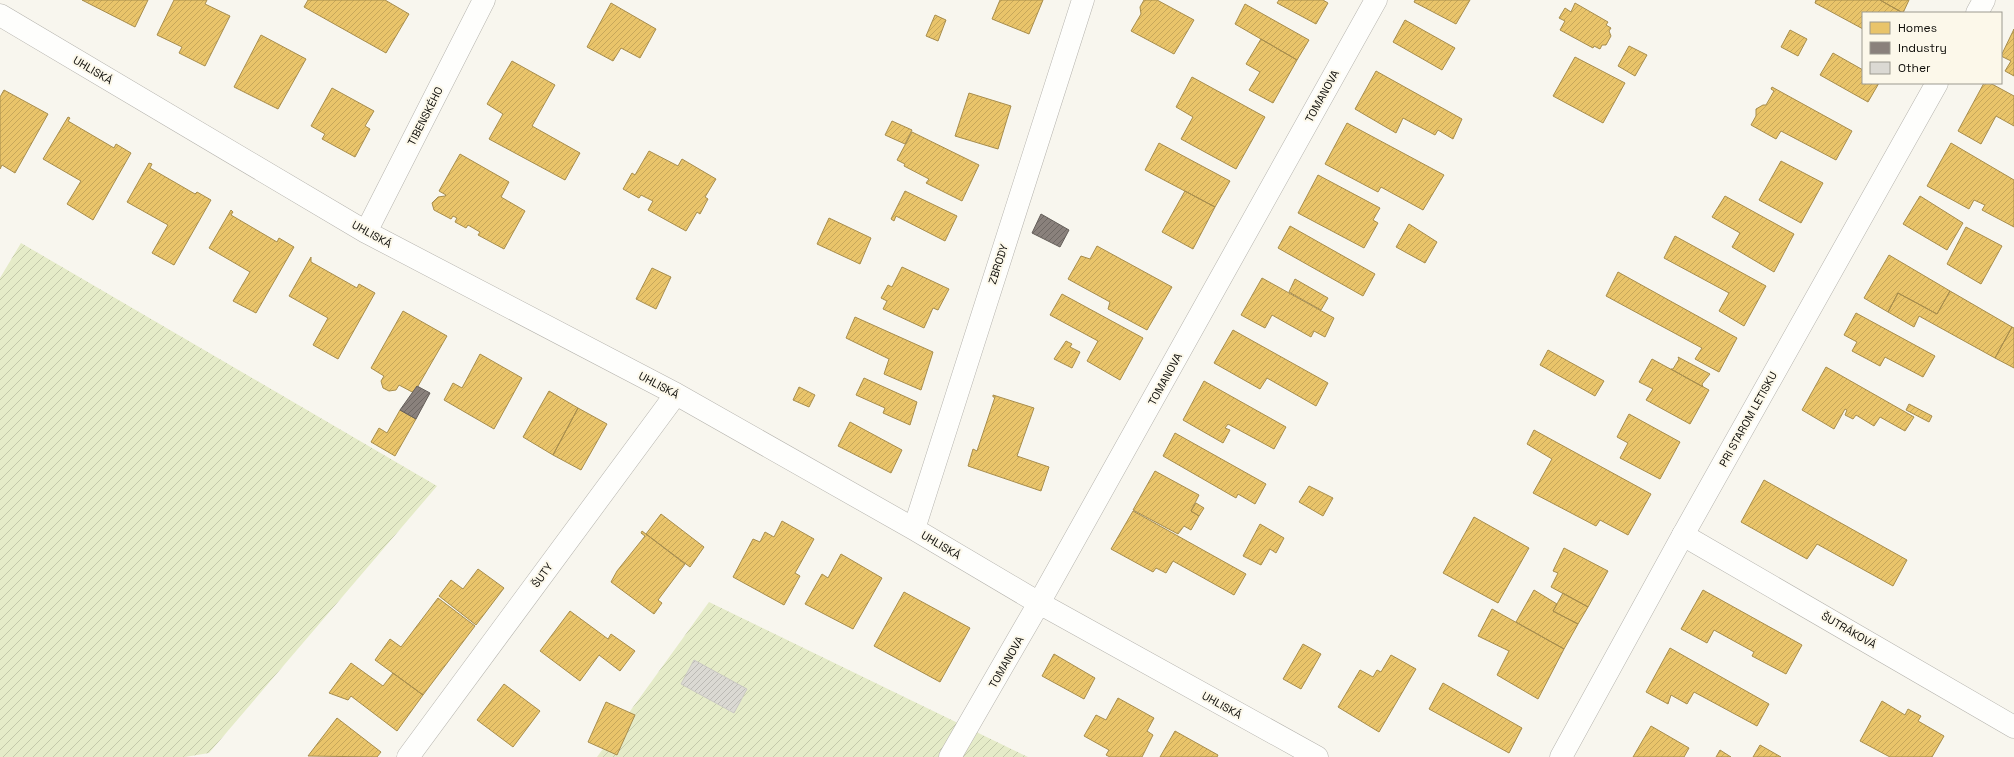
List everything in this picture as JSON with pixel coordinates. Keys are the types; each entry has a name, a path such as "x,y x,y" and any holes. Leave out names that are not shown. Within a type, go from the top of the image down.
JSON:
{"street":[{"name":"ZBRODY","path":"914,529 1083,0"},
{"name":"TOMANOVA","path":"950,757 1039,603 1376,0"},
{"path":"1978,12 1984,0"},
{"name":"TIBENSKÉHO","path":"366,232 482,1"},
{"name":"UHLISKÁ","path":"0,15 366,232 676,394 914,529 1039,603 1317,757"},
{"name":"PRI STAROM LETISKU","path":"1561,757 1683,535 1936,84"},
{"name":"ŠUTY","path":"408,757 676,394"},
{"name":"ŠUTRÁKOVÁ","path":"1683,535 2014,726"}],"green space":[{"path":"21,243 437,486 209,753 185,757 0,757 0,278"},
{"path":"709,602 1028,757 597,757"}],"building: Homes":[{"path":"82,0 148,0 135,27"},
{"path":"174,0 207,0 205,4 230,16 205,66 179,53 182,47 157,35"},
{"path":"308,0 385,0 409,14 386,53 304,7"},
{"path":"1000,0 1043,0 1029,34 992,19"},
{"path":"1144,0 1157,0 1194,20 1174,54 1131,31 1141,14 1140,7"},
{"path":"1279,0 1323,0 1328,3 1316,24 1277,3"},
{"path":"1415,0 1470,0 1456,24 1414,2"},
{"path":"1816,0 1880,0 1901,12 1862,12 1862,28 1815,3"},
{"path":"1880,0 1909,0 1903,12"},
{"path":"611,3 656,29 640,58 621,48 613,61 587,47"},
{"path":"1575,3 1608,22 1606,25 1611,28 1609,31 1611,36 1606,45 1602,45 1600,49 1594,46 1593,48 1560,30 1565,21 1559,18 1565,8 1571,12"},
{"path":"1245,4 1309,40 1297,60 1235,24"},
{"path":"935,15 946,20 938,41 926,36"},
{"path":"1405,20 1455,48 1442,70 1393,42"},
{"path":"2014,29 2014,76 2005,71 2011,61 2002,56"},
{"path":"1790,30 1807,39 1798,56 1781,47"},
{"path":"261,35 306,59 278,109 234,87"},
{"path":"1261,39 1297,60 1273,103 1249,90 1260,72 1246,64"},
{"path":"1629,46 1647,55 1635,76 1618,66"},
{"path":"1833,53 1862,69 1862,84 1878,84 1868,102 1820,75"},
{"path":"1575,57 1625,83 1603,123 1553,96"},
{"path":"512,61 555,85 532,126 580,153 565,180 489,139 503,114 487,104"},
{"path":"1376,71 1462,119 1453,139 1438,130 1435,135 1403,118 1396,133 1355,109"},
{"path":"1192,77 1265,117 1236,169 1181,139 1193,117 1176,107"},
{"path":"1983,84 1992,84 2014,96 2014,126 1996,116 1981,144 1958,131"},
{"path":"1772,87 1852,131 1836,160 1781,131 1776,139 1751,125 1756,116 1756,109 1766,105 1774,91 1771,89"},
{"path":"332,88 374,111 365,126 370,129 355,157 322,139 325,134 311,126"},
{"path":"4,90 48,114 15,173 2,165 0,169 0,97"},
{"path":"969,93 1011,106 998,149 955,136"},
{"path":"68,117 70,118 68,121 114,148 116,144 131,153 93,220 67,204 81,181 43,159"},
{"path":"892,121 912,130 905,144 885,135"},
{"path":"1347,123 1444,175 1423,210 1381,187 1378,192 1325,164"},
{"path":"912,132 979,165 962,201 926,183 929,179 904,166 905,164 897,160"},
{"path":"1159,143 1230,181 1215,207 1145,170"},
{"path":"1951,143 2014,180 2014,227 1982,210 1985,205 1974,200 1969,209 1927,186"},
{"path":"649,151 678,166 682,159 716,179 705,197 708,199 700,214 697,212 686,231 648,210 653,201 641,195 639,198 623,189 632,173 635,175"},
{"path":"460,154 509,182 501,197 525,211 504,249 478,235 480,232 468,225 466,228 455,222 457,218 453,216 451,219 434,210 432,203 438,197 446,195 439,191"},
{"path":"1781,161 1823,183 1801,223 1759,200"},
{"path":"149,163 152,164 150,168 195,194 197,192 211,200 174,265 152,253 168,225 127,202"},
{"path":"1318,175 1380,208 1373,220 1378,223 1364,248 1298,213"},
{"path":"905,191 957,216 945,241 896,216 894,221 891,219"},
{"path":"1185,191 1215,207 1193,249 1162,232"},
{"path":"1725,196 1794,234 1774,272 1732,247 1740,233 1712,217"},
{"path":"1920,196 1963,223 1947,250 1903,224"},
{"path":"231,210 233,212 231,215 277,242 279,238 294,247 256,313 233,301 250,272 209,248"},
{"path":"829,218 871,238 860,264 817,244"},
{"path":"1409,224 1437,242 1425,263 1396,247"},
{"path":"1290,226 1375,274 1363,296 1278,248"},
{"path":"1966,227 2002,246 1981,284 1947,264"},
{"path":"1675,236 1766,286 1744,326 1719,311 1729,293 1664,258"},
{"path":"1097,246 1172,287 1147,330 1108,309 1110,302 1068,279 1081,256 1090,259"},
{"path":"1889,255 1950,291 1937,314 1898,293 1888,312 1864,298"},
{"path":"311,257 311,262 357,288 359,284 375,293 338,359 313,345 328,318 289,296"},
{"path":"902,267 949,289 938,310 933,308 924,328 883,309 887,301 881,298 888,285 892,287"},
{"path":"652,268 671,277 656,309 636,299"},
{"path":"1618,272 1737,338 1719,372 1695,359 1702,348 1606,296"},
{"path":"1262,278 1334,318 1325,337 1314,331 1311,337 1272,315 1265,328 1241,315"},
{"path":"1295,279 1328,298 1321,310 1289,292"},
{"path":"1950,291 2012,327 1995,358 1919,316 1914,327 1888,312 1898,293 1937,314"},
{"path":"1062,294 1143,338 1120,380 1087,361 1098,341 1050,315"},
{"path":"403,311 447,336 414,393 399,385 396,390 389,391 383,388 381,381 384,376 371,368"},
{"path":"1856,313 1935,356 1923,377 1885,357 1880,366 1852,351 1857,342 1844,335"},
{"path":"855,317 933,352 921,390 884,374 889,359 846,338"},
{"path":"2012,327 2014,328 2014,368 1995,358"},
{"path":"1233,330 1328,383 1316,406 1267,378 1260,389 1214,363"},
{"path":"1066,341 1072,344 1070,347 1080,352 1072,368 1054,359"},
{"path":"1548,350 1604,381 1595,396 1540,365"},
{"path":"480,354 522,378 494,429 444,400 453,383 462,388"},
{"path":"1678,357 1710,374 1702,384 1703,387 1671,369 1673,369 1679,359"},
{"path":"1652,359 1709,390 1690,424 1646,400 1653,389 1639,382"},
{"path":"1826,367 1914,417 1905,431 1880,417 1874,426 1856,415 1853,419 1845,415 1847,410 1845,409 1834,429 1802,410"},
{"path":"864,378 917,402 910,425 883,413 885,408 856,395"},
{"path":"1204,381 1286,427 1274,449 1228,424 1225,428 1230,430 1223,443 1183,420"},
{"path":"799,387 815,395 809,407 793,400"},
{"path":"549,391 578,408 553,455 523,437"},
{"path":"993,395 1034,408 1017,456 1049,467 1041,491 968,466 973,449 977,451 995,397 993,397"},
{"path":"1909,404 1932,416 1929,422 1906,410"},
{"path":"578,408 607,424 581,470 553,455"},
{"path":"400,410 416,419 395,456 371,442 379,428 387,433"},
{"path":"1629,414 1680,442 1660,479 1620,458 1628,443 1617,437"},
{"path":"850,422 902,450 891,473 838,446"},
{"path":"1534,430 1651,494 1628,535 1600,520 1596,526 1533,493 1552,459 1527,444"},
{"path":"1175,433 1266,484 1255,504 1238,494 1236,498 1163,456"},
{"path":"1155,471 1199,495 1191,511 1199,516 1191,530 1184,526 1178,534 1133,510"},
{"path":"1764,480 1907,560 1893,586 1817,544 1807,559 1741,522"},
{"path":"1309,486 1333,498 1323,516 1299,502"},
{"path":"1196,503 1204,508 1199,516 1191,511"},
{"path":"1133,511 1246,574 1234,595 1173,561 1166,573 1156,568 1153,572 1111,549"},
{"path":"661,514 704,547 690,567 646,534"},
{"path":"1474,517 1529,548 1498,603 1443,573"},
{"path":"782,521 814,539 795,573 800,576 784,605 733,577 753,539 760,542 765,532 774,537"},
{"path":"1260,524 1284,538 1276,553 1270,549 1261,565 1243,556"},
{"path":"642,531 685,564 658,600 662,603 654,614 611,582 617,571 645,536 641,533"},
{"path":"1564,548 1608,571 1588,607 1551,587 1558,573 1553,571"},
{"path":"841,554 882,578 853,629 805,604 822,574 828,578"},
{"path":"478,569 504,588 476,625 439,596 451,580 463,589"},
{"path":"1534,590 1557,604 1553,611 1578,624 1564,649 1516,622"},
{"path":"1703,590 1802,645 1786,674 1752,656 1754,652 1714,630 1707,643 1681,629"},
{"path":"904,592 970,628 940,682 874,646"},
{"path":"1563,593 1588,607 1578,624 1553,611"},
{"path":"438,598 475,626 423,695 375,660 390,639 401,647"},
{"path":"1492,609 1564,649 1538,699 1497,675 1509,651 1478,636"},
{"path":"570,611 608,639 611,634 635,651 620,671 599,655 580,681 540,651"},
{"path":"1303,644 1321,654 1301,689 1283,679"},
{"path":"1670,648 1769,704 1757,726 1694,692 1687,704 1671,695 1668,704 1646,692"},
{"path":"1054,654 1095,678 1084,699 1042,676"},
{"path":"1391,655 1416,669 1379,732 1338,707 1360,670 1373,677 1377,670 1381,672"},
{"path":"351,663 383,686 393,673 423,695 397,731 351,696 348,700 329,693"},
{"path":"1443,683 1522,728 1509,753 1429,709"},
{"path":"504,684 540,711 513,747 477,720"},
{"path":"1118,698 1154,718 1147,731 1153,735 1142,757 1110,757 1106,755 1109,750 1084,736 1096,715 1106,720"},
{"path":"1882,701 1905,715 1908,709 1921,716 1918,721 1944,736 1932,757 1890,757 1860,741"},
{"path":"606,702 635,715 617,755 588,742"},
{"path":"337,718 381,752 377,757 308,756"},
{"path":"1651,726 1689,748 1684,757 1633,757"},
{"path":"1175,731 1218,755 1217,757 1160,757"},
{"path":"1760,745 1781,757 1753,757"},
{"path":"1720,750 1731,757 1716,757"}],"building: Industry":[{"path":"1041,214 1069,230 1060,247 1032,233"},
{"path":"417,386 430,393 416,419 400,410"}],"building: Other":[{"path":"694,660 747,689 734,713 681,684"}]}
